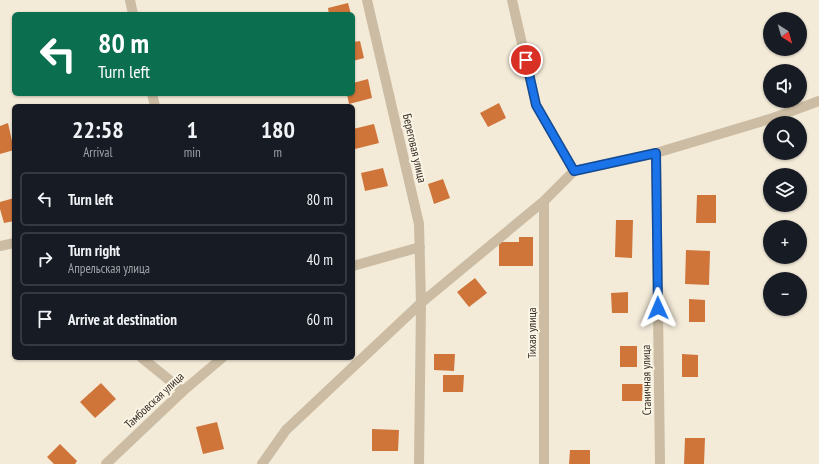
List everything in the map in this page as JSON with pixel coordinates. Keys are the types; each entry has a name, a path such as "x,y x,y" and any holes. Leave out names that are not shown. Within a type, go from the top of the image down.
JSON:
{"street":[{"path":"130,0 133,12"},
{"name":"Береговая улица","path":"368,0 419,224 422,304"},
{"path":"512,0 536,105 574,171"},
{"path":"262,464 286,430 422,304 544,201 574,171 656,153 773,118 819,101"},
{"name":"Станичная улица","path":"656,153 660,464"},
{"name":"Тихая улица","path":"544,201 544,464"},
{"path":"0,246 12,244"},
{"path":"355,265 420,247"},
{"path":"419,464 422,304"},
{"path":"144,360 182,391"},
{"name":"Тамбовская улица","path":"106,464 182,391 220,360"}],"building":[{"path":"348,3 350,12 329,12 328,8"},
{"path":"360,41 364,58 355,60 355,42"},
{"path":"368,79 372,98 349,104 347,96 355,96 355,82"},
{"path":"499,103 506,118 488,127 480,113"},
{"path":"8,123 12,141 12,151 0,154 0,126"},
{"path":"374,124 379,143 355,149 355,129"},
{"path":"383,168 388,186 365,191 361,173"},
{"path":"443,179 450,198 434,204 428,184"},
{"path":"697,195 716,195 716,223 696,223"},
{"path":"12,199 12,221 4,223 0,209 0,202"},
{"path":"616,220 633,220 632,258 615,257"},
{"path":"519,237 533,237 533,266 499,266 499,242 519,242"},
{"path":"686,250 710,251 709,285 685,284"},
{"path":"475,278 487,293 469,307 457,292"},
{"path":"628,292 628,313 612,313 611,293"},
{"path":"689,299 705,300 705,322 689,322"},
{"path":"620,346 637,346 637,367 620,367"},
{"path":"434,354 455,354 454,371 434,370"},
{"path":"682,354 698,355 698,377 682,377"},
{"path":"443,375 464,375 463,392 443,392"},
{"path":"101,383 116,399 95,418 80,402"},
{"path":"622,384 643,384 642,401 622,401"},
{"path":"217,422 224,449 203,454 196,427"},
{"path":"372,429 399,430 398,451 372,451"},
{"path":"685,438 705,438 704,464 684,464"},
{"path":"60,444 77,461 75,464 54,464 47,457"},
{"path":"570,450 590,450 590,464 569,464"}],"route":[{"path":"526,60 536,105 574,171 656,153 658,308"}]}
